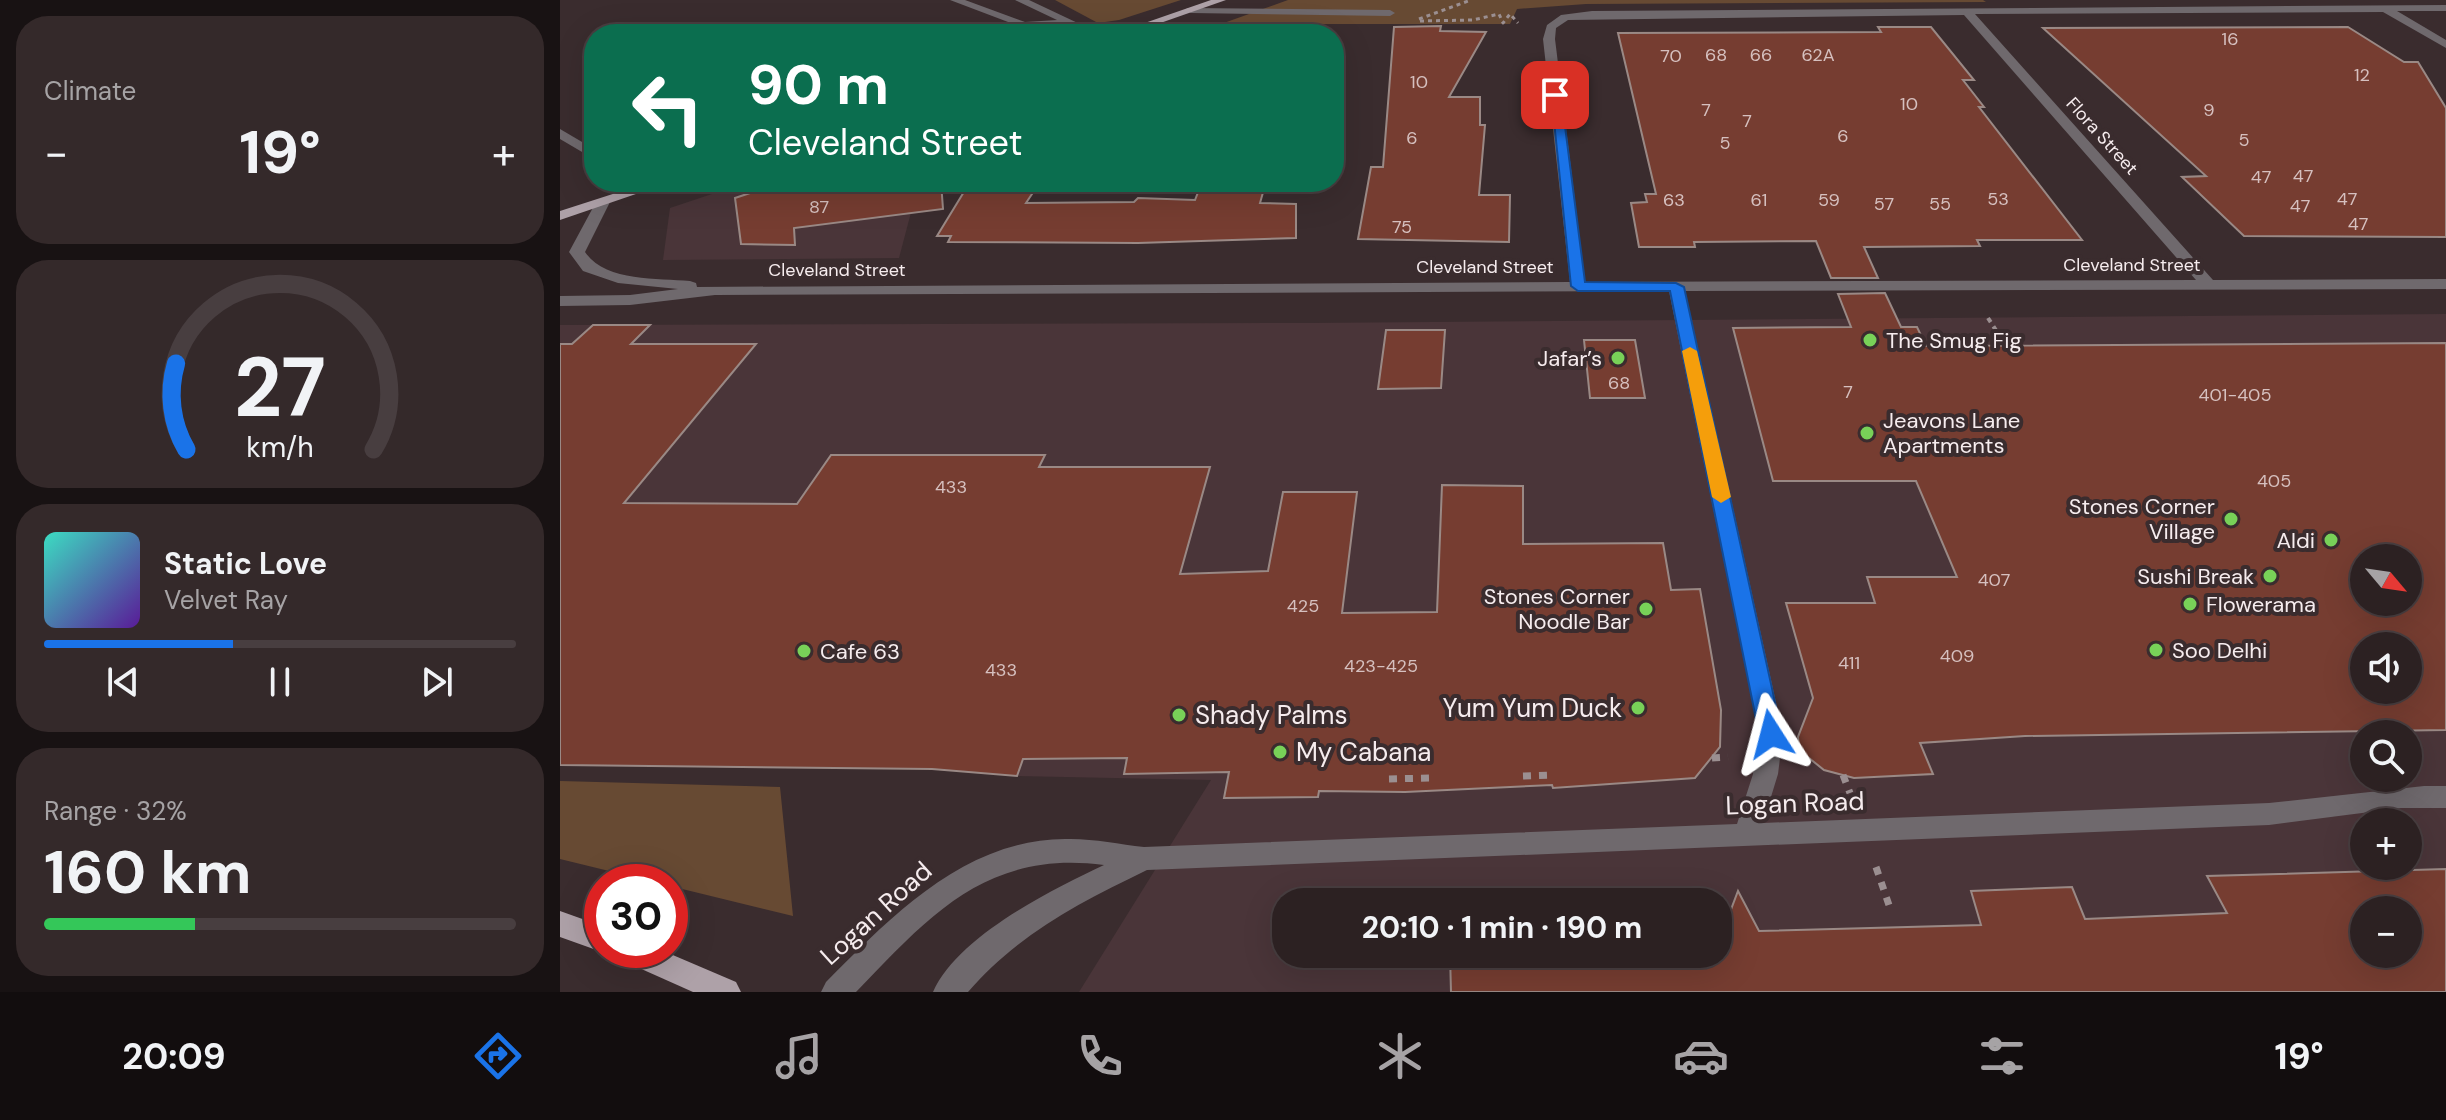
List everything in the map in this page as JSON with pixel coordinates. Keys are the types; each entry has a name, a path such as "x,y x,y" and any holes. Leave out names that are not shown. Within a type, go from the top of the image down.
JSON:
{"main road":[{"path":"1148,24 1221,0"},
{"path":"560,216 625,192"},
{"path":"560,924 584,933"},
{"path":"671,968 726,992"}],"street":[{"path":"955,0 1021,24"},
{"path":"1020,0 1070,23"},
{"path":"2384,8 2446,45"},
{"path":"1578,286 1550,30 1565,17 1592,14 2446,8"},
{"path":"1191,10 1390,13"},
{"name":"Flora Street","path":"1967,12 2209,285"},
{"path":"1047,24 1070,23"},
{"path":"560,133 584,149"},
{"name":"Cleveland Street","path":"603,202 577,252 588,268 618,278 715,290"},
{"name":"Cleveland Street","path":"560,301 630,300 715,290 2446,284"},
{"path":"1676,287 1771,734 1769,761 1745,837"},
{"name":"Logan Road","path":"836,992 924,907 958,882 999,862 1029,854 1064,850 1144,859 1745,837 2310,812 2378,798 2446,797"},
{"name":"Logan Road","path":"948,992 985,952 1017,926 1053,903 1144,859"}],"path":[{"path":"1471,0 1415,21 1473,20 1499,14 1503,23 1510,14 1515,23 1550,30"},
{"path":"1985,313 2006,346"},
{"path":"1523,776 1551,775"},
{"path":"1843,775 1852,800"},
{"path":"1389,779 1431,778"},
{"path":"1878,875 1890,908"}],"shaded area":[{"path":"1055,0 1181,0 1119,20 1098,23"},
{"path":"1288,0 1986,2 1586,4 1517,9 1510,24 1221,24"},
{"path":"718,192 916,192 899,258 663,260 670,208"},
{"path":"2446,314 2446,992 1079,992 1211,780 1017,776 932,769 732,768 560,758 560,325"},
{"path":"560,781 780,787 793,916 688,890 688,864 584,865 560,859"}],"building":[{"path":"1441,26 1440,31 1486,32 1449,97 1480,97 1480,125 1485,125 1479,195 1510,195 1509,242 1358,239 1371,167 1383,167 1394,27"},
{"path":"1878,27 1931,27 1974,80 1963,80 1984,107 1979,107 2082,240 1977,240 1980,246 1864,247 1878,278 1831,278 1816,241 1694,242 1695,247 1639,247 1631,203 1647,202 1645,194 1656,194 1618,33 1881,32"},
{"path":"2348,27 2404,62 2418,62 2446,108 2446,237 2244,236 2182,177 2206,176 2043,28"},
{"path":"753,192 942,192 943,209 794,228 795,245 741,244 735,198"},
{"path":"964,192 1033,192 1026,203 1134,202 1138,198 1195,200 1198,192 1263,192 1260,203 1296,204 1296,238 1138,243 948,242 951,236 937,236"},
{"name":"Stones Corner Village","path":"1885,293 1901,327 1917,327 1926,346 2446,343 2446,730 2422,730 2422,720 2350,720 2350,731 2025,736 1920,743 1933,774 1854,778 1824,770 1799,750 1798,737 1813,698 1786,603 1875,603 1867,577 1957,577 1916,481 1773,481 1733,328 1851,327 1838,294"},
{"path":"593,325 650,325 631,344 756,344 624,503 797,504 831,455 1045,455 1039,467 1210,467 1180,574 1268,571 1283,492 1357,492 1342,613 1437,612 1442,485 1523,486 1523,544 1663,543 1671,590 1700,589 1721,710 1720,747 1695,778 1553,788 1552,785 1405,792 1319,791 1318,797 1224,798 1229,772 1124,774 1127,758 1023,759 1017,776 932,769 560,765 560,344 572,344"},
{"path":"1386,330 1445,330 1441,388 1378,389"},
{"path":"1584,340 1635,340 1645,398 1590,398"},
{"path":"2446,869 2446,992 1451,992 1450,968 1732,968 1732,907 1738,891 1759,931 1981,925 1971,891 2072,887 2085,919 2227,913 2207,876 2350,872 2350,880 2422,880 2422,870"}],"slow traffic":[{"path":"1690,351 1721,497"}],"place":[{"name":"The Smug Fig","path":"1870,340"},
{"name":"Jafar’s","path":"1618,358"},
{"name":"Jeavons Lane Apartments","path":"1867,433"},
{"name":"Stones Corner Village","path":"2231,519"},
{"name":"Aldi","path":"2331,540"},
{"name":"Sushi Break","path":"2270,576"},
{"name":"Flowerama","path":"2190,604"},
{"name":"Stones Corner Noodle Bar","path":"1646,609"},
{"name":"Soo Delhi","path":"2156,650"},
{"name":"Cafe 63","path":"804,651"},
{"name":"Yum Yum Duck","path":"1638,708"},
{"name":"Shady Palms","path":"1179,715"},
{"name":"My Cabana","path":"1280,752"}],"route":[{"path":"1555,95 1578,286 1676,287 1771,734"}]}
